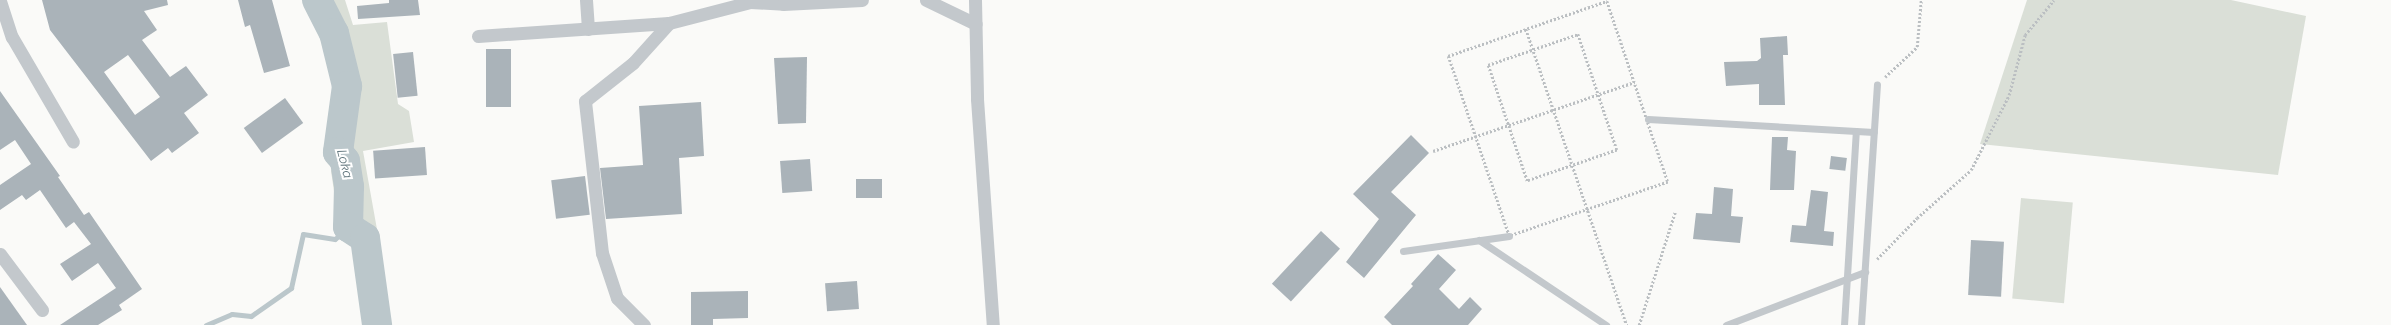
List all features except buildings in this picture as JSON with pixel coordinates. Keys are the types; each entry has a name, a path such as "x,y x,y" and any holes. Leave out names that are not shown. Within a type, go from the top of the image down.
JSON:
{"street":[{"path":"586,0 588,29"},
{"path":"478,36 669,23 750,1 783,4 862,0"},
{"path":"926,0 976,24"},
{"path":"975,0 977,99 993,325"},
{"path":"0,1 12,37 73,142"},
{"path":"644,325 617,298 602,253 585,101 633,63 669,23"},
{"path":"0,254 42,310"}],"lane":[{"path":"1861,325 1877,84"},
{"path":"1648,119 1874,132"},
{"path":"1844,325 1856,131"},
{"path":"1403,251 1510,236"},
{"path":"1479,240 1606,325"},
{"path":"1726,325 1865,272"}],"path":[{"path":"1877,84 1917,47 1921,0"},
{"path":"1865,272 1917,218 1971,170 2009,95 2025,35 2054,0"},
{"path":"1607,1 1635,82 1668,182 1510,236 1448,56 1607,1"},
{"path":"1526,29 1627,325"},
{"path":"1578,34 1599,94 1618,150 1527,181 1488,65 1578,34"},
{"path":"1433,151 1635,82"},
{"path":"1639,325 1675,212"}],"shaded area":[{"path":"312,0 345,0 353,25 387,22 398,104 409,111 414,142 363,151 378,235 345,242 338,218 331,171 342,130 335,98 332,39"},
{"path":"2027,0 2231,0 2306,16 2278,175 1980,144"},
{"path":"2021,198 2073,203 2064,303 2012,299"}],"waterway":[{"name":"Loka","path":"317,0 334,33 347,86 338,152 345,161 349,187 348,227 365,238 377,325"},
{"path":"206,325 232,314 251,316 291,288 303,234 335,239 348,227"}]}
